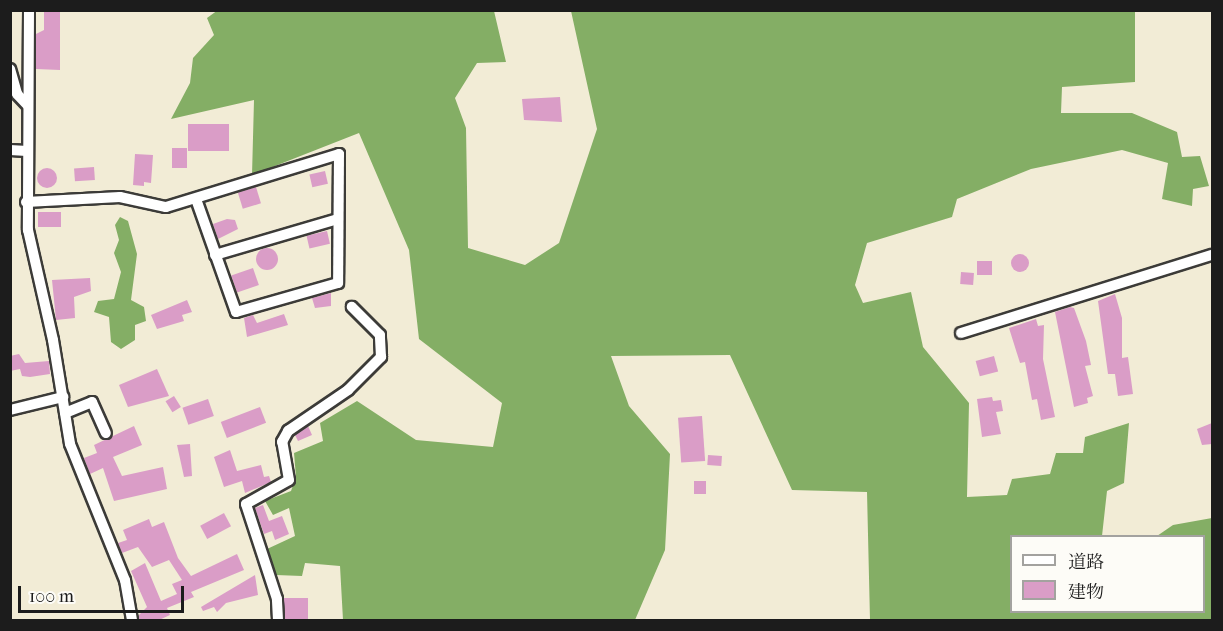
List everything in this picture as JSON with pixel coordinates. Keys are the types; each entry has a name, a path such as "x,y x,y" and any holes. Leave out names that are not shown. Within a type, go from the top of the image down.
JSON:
{"street":[{"path":"28,10 26,202 28,230 77,468 121,569 132,621"},
{"path":"10,69 17,94 28,106"},
{"path":"10,150 27,151"},
{"path":"26,202 120,197 166,207 339,153 338,283 236,312 196,198"},
{"path":"215,255 338,219"},
{"path":"962,333 1212,255"},
{"path":"278,621 277,599 246,504 289,480 282,442 288,431 348,390 381,357 380,335 352,307"},
{"path":"10,410 63,397"},
{"path":"65,413 92,402 106,433"}],"green space":[{"path":"218,10 494,11 506,62 477,63 455,98 466,128 468,248 525,265 559,243 597,129 571,11 1135,11 1135,82 1062,87 1061,113 1132,113 1177,132 1182,157 1200,156 1209,186 1193,189 1192,206 1162,199 1168,163 1122,150 1031,169 957,199 952,217 867,243 855,285 863,303 911,292 923,347 969,403 967,497 1007,495 1012,479 1050,474 1056,453 1083,453 1085,437 1129,423 1124,483 1107,491 1102,535 1010,535 1010,613 1205,613 1205,535 1158,535 1173,525 1212,518 1212,620 870,620 867,492 792,490 730,355 611,356 629,406 670,454 665,550 635,620 343,620 340,566 305,563 302,576 276,575 267,549 295,536 289,508 273,515 265,501 291,491 296,477 294,453 323,441 320,423 357,401 416,440 493,447 502,403 419,339 409,250 359,133 252,175 254,100 171,119 190,83 193,58 214,35 207,18"},
{"path":"120,217 128,221 137,254 131,300 144,307 146,321 135,325 135,340 121,349 111,342 109,317 94,312 98,301 114,299 121,272 114,253 119,240 115,225"}],"building":[{"path":"44,10 60,10 60,70 36,69 36,34 44,30"},
{"path":"560,97 562,122 524,120 522,99"},
{"path":"188,124 229,124 229,151 188,151"},
{"path":"172,148 187,148 187,168 172,168"},
{"path":"135,154 153,155 151,183 144,182 144,186 133,185"},
{"path":"94,167 95,180 75,181 74,168"},
{"path":"47,168 54,171 57,178 54,185 47,188 40,185 37,178 40,171"},
{"path":"325,171 328,184 312,187 309,175"},
{"path":"256,187 261,203 243,209 238,193"},
{"path":"38,212 61,212 61,227 38,227"},
{"path":"227,219 235,220 238,229 218,239 213,224"},
{"path":"327,231 330,244 309,248 307,236"},
{"path":"267,248 275,251 278,259 275,267 267,270 259,267 256,259 259,251"},
{"path":"1016,254 1024,254 1029,259 1027,270 1016,272 1011,267 1011,259"},
{"path":"977,261 992,261 992,275 977,275"},
{"path":"253,268 259,285 237,293 231,275"},
{"path":"961,272 974,273 973,285 960,284"},
{"path":"90,278 91,291 74,297 75,318 56,320 52,280"},
{"path":"331,293 331,306 315,308 312,298"},
{"path":"1115,294 1122,318 1122,358 1128,357 1133,394 1118,396 1115,374 1108,374 1098,301"},
{"path":"187,300 192,312 182,315 184,321 157,329 151,315"},
{"path":"1070,307 1074,308 1086,341 1091,365 1085,366 1093,396 1087,398 1088,403 1074,407 1055,312"},
{"path":"284,314 288,325 247,337 244,318 253,315 257,323"},
{"path":"1036,319 1038,326 1044,325 1043,359 1055,417 1041,420 1037,399 1032,400 1025,362 1020,363 1009,328"},
{"path":"19,354 25,363 49,361 50,374 30,377 22,376 20,369 10,371 10,356"},
{"path":"994,356 998,371 980,376 976,361"},
{"path":"157,369 169,396 128,407 119,385"},
{"path":"174,396 181,407 172,412 166,401"},
{"path":"992,397 993,401 1001,400 1003,411 996,412 1001,434 982,437 977,399"},
{"path":"208,399 214,416 188,425 182,408"},
{"path":"260,407 266,423 227,438 221,422"},
{"path":"702,416 705,461 681,463 678,418"},
{"path":"1212,423 1212,444 1202,445 1197,429"},
{"path":"134,426 142,445 113,457 122,476 163,467 167,489 114,501 103,468 90,474 84,458 97,453 94,445"},
{"path":"308,426 312,435 298,441 295,435"},
{"path":"190,444 192,476 184,477 177,445"},
{"path":"230,450 237,471 261,465 264,477 269,476 271,482 245,493 242,481 224,487 214,457"},
{"path":"708,455 722,456 721,466 707,465"},
{"path":"694,481 706,481 706,494 694,494"},
{"path":"263,505 269,521 282,516 289,534 275,540 272,531 264,534 255,508"},
{"path":"224,513 231,526 207,539 200,526"},
{"path":"149,519 152,527 164,522 178,558 191,576 237,554 244,570 191,592 194,597 167,608 170,615 157,621 139,621 139,615 147,607 131,571 145,563 161,601 177,594 172,584 182,580 169,560 152,567 138,547 122,553 118,543 127,540 123,530"},
{"path":"255,575 258,595 226,603 217,612 214,607 203,611 201,607"},
{"path":"284,598 308,598 308,620 284,620"}]}
